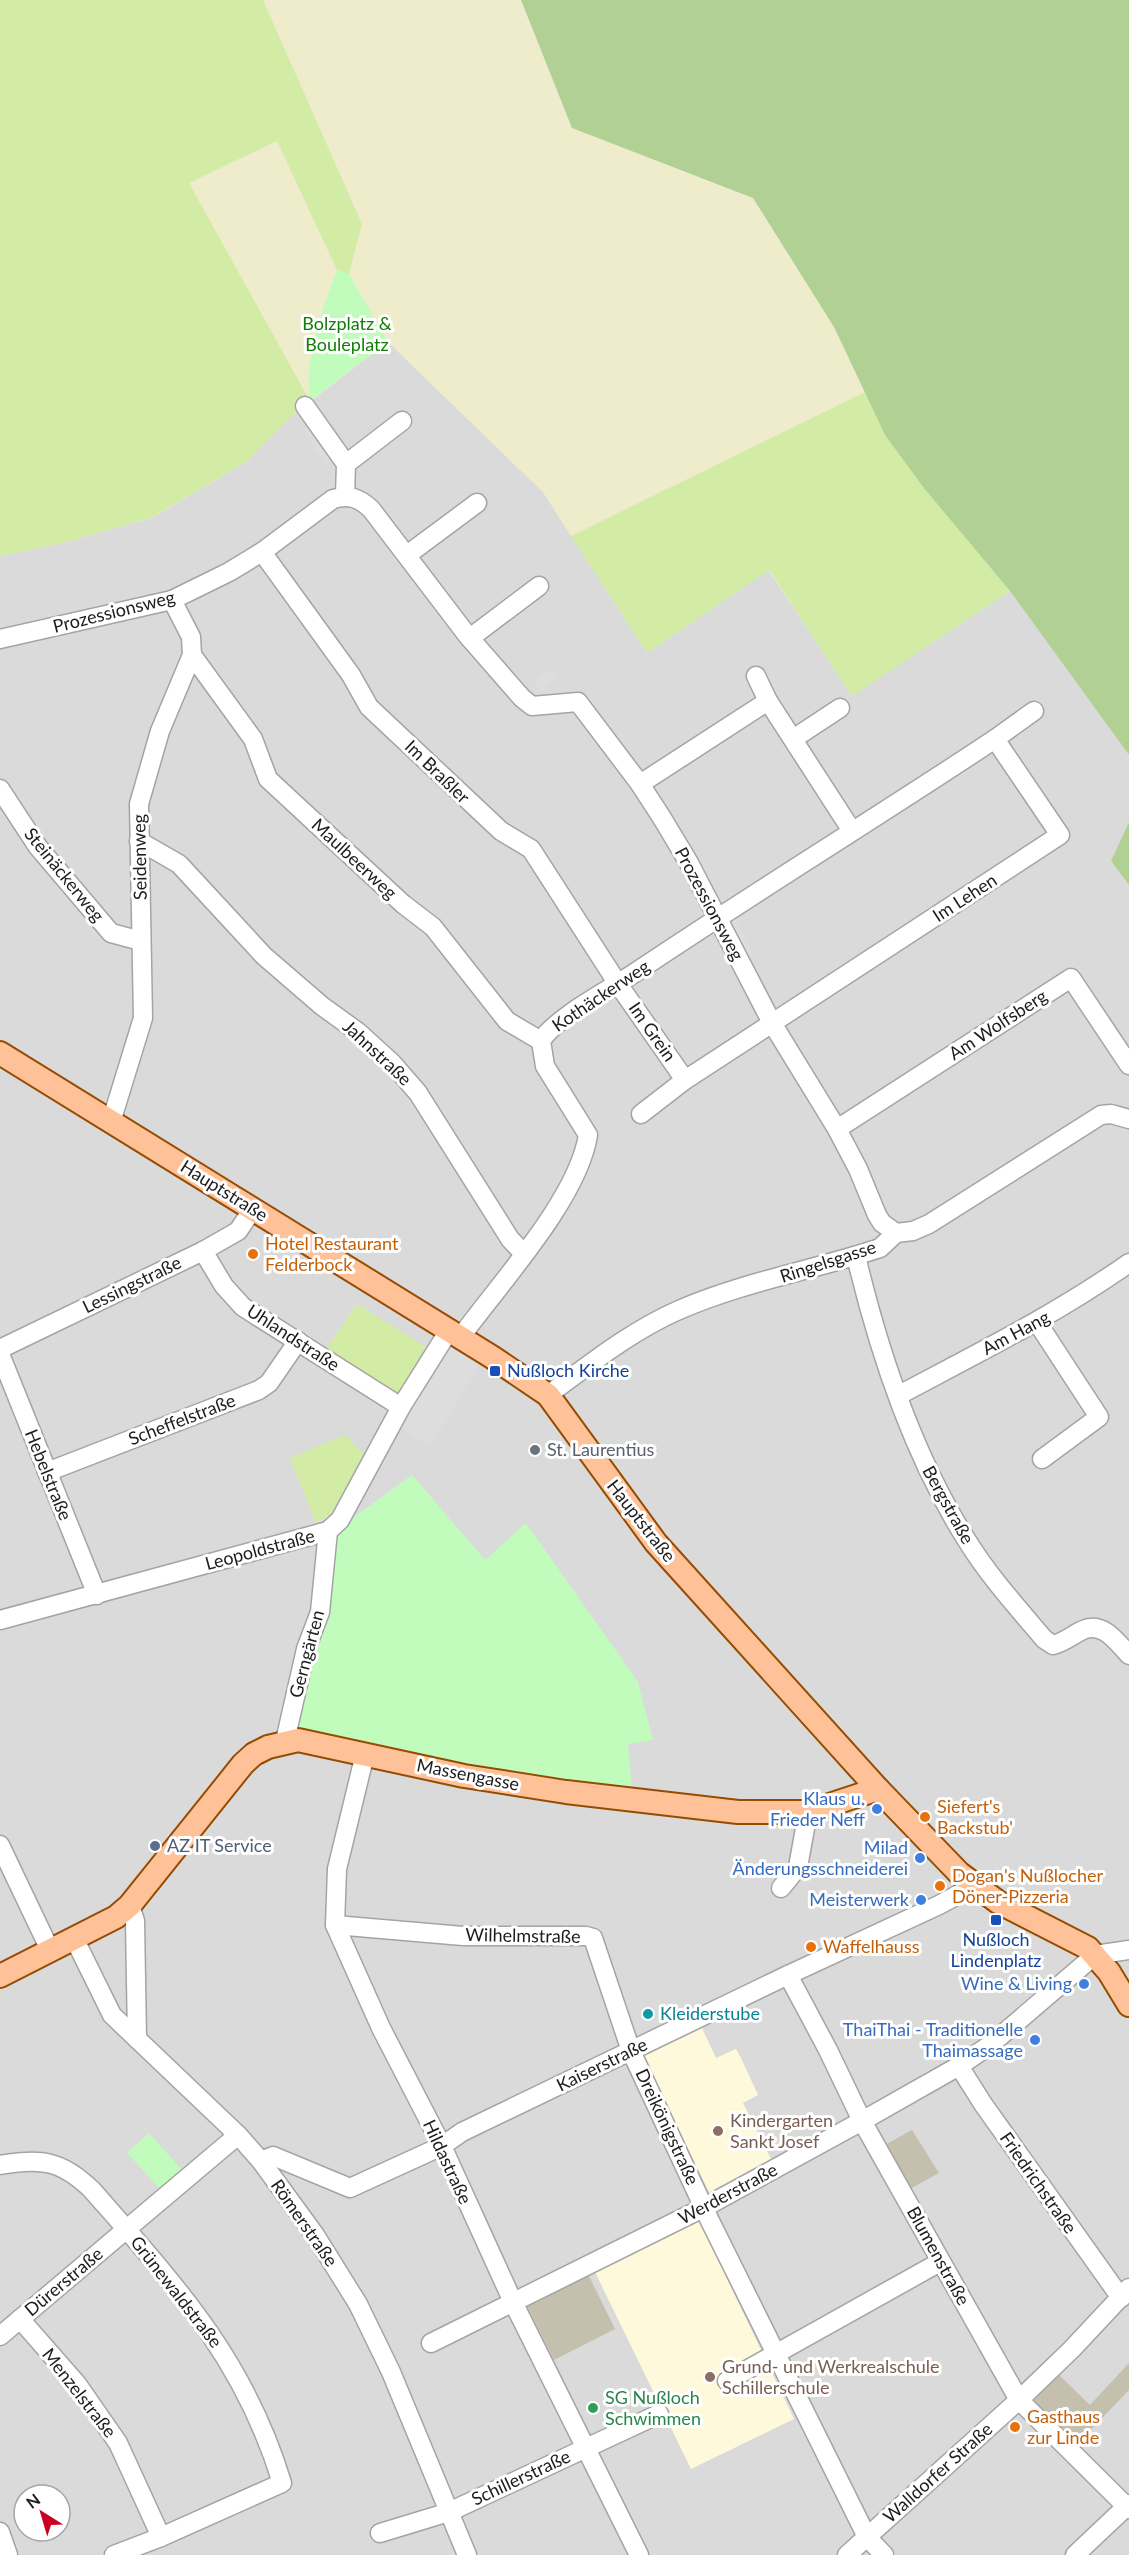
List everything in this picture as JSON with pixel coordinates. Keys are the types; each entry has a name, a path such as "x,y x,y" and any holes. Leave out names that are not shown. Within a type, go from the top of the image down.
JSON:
{"main road":[{"name":"Hauptstraße","path":"0,1053 254,1209 548,1395 656,1543 878,1789 974,1886 998,1902 1080,1943 1095,1955 1109,1972 1129,2005"},
{"name":"Massengasse","path":"0,1976 116,1917 130,1905 243,1764 254,1754 285,1741 313,1742 464,1776 566,1792 738,1812 808,1812 878,1789"}],"street":[{"path":"305,405 346,464 345,496"},
{"path":"346,464 402,422"},
{"name":"Prozessionsweg","path":"0,639 172,600 229,572 262,552 333,499 345,496 362,501 371,509 470,638 532,706 578,702 640,784 689,863 772,1023 837,1129 858,1169 882,1224 896,1233"},
{"path":"406,555 477,503"},
{"name":"Im Braßler","path":"262,552 351,675 369,707 501,831 531,849 618,984"},
{"path":"470,638 538,586"},
{"path":"172,600 191,638 192,655"},
{"name":"Seidenweg","path":"111,1122 143,1018 139,804 160,731 192,655"},
{"name":"Maulbeerweg","path":"192,655 253,739 268,779 387,889 433,927 507,1021 541,1041"},
{"path":"756,676 768,701 852,831"},
{"path":"640,784 768,701"},
{"path":"793,739 840,708"},
{"path":"716,918 1034,711"},
{"name":"Im Lehen","path":"772,1023 1060,835 994,739"},
{"name":"Steinäckerweg","path":"0,789 38,847 111,933 141,941"},
{"name":"Jahnstraße","path":"139,841 179,864 264,956 322,1006 358,1032 392,1063 418,1093 510,1239 524,1254"},
{"name":"Kothäckerweg","path":"524,1254 580,1166 588,1135 545,1066 541,1041 551,1028 716,918"},
{"name":"Am Wolfsberg","path":"837,1129 1071,978 1129,1065"},
{"name":"Im Grein","path":"618,984 685,1080"},
{"name":"Im Grein","path":"641,1114 685,1080 772,1023"},
{"name":"Ringelsgasse","path":"548,1395 629,1335 679,1310 880,1248 896,1233 914,1231 929,1224 1101,1115 1128,1117"},
{"name":"Lessingstraße","path":"0,1349 203,1251 238,1231 254,1209"},
{"name":"Uhlandstraße","path":"203,1251 224,1286 243,1307 401,1407"},
{"path":"454,1335 524,1254"},
{"name":"Bergstraße","path":"856,1256 870,1317 925,1465 967,1541 1044,1640 1053,1645 1064,1642 1084,1629 1099,1628 1112,1636 1129,1655"},
{"name":"Am Hang","path":"899,1395 1081,1297 1129,1263"},
{"path":"1037,1322 1099,1417 1042,1459"},
{"name":"Leopoldstraße","path":"0,1620 328,1531 340,1521 401,1407 454,1335"},
{"name":"Scheffelstraße","path":"47,1472 259,1390 268,1383 298,1341"},
{"name":"Hebelstraße","path":"0,1354 97,1595"},
{"name":"Gerngärten","path":"285,1741 306,1649 320,1612 328,1531"},
{"name":"Hildastraße","path":"365,1754 337,1869 335,1925 381,2028 442,2146 513,2302 639,2555"},
{"path":"780,1888 798,1867 808,1812"},
{"path":"0,1845 50,1950"},
{"name":"Kaiserstraße","path":"261,2161 273,2156 350,2188 442,2146 462,2132 939,1905 974,1886"},
{"path":"130,1905 135,1921 137,2039"},
{"name":"Wilhelmstraße","path":"335,1925 463,1936 586,1936 593,1938 631,2051"},
{"name":"Römerstraße","path":"74,1938 112,2015 238,2135 261,2161 315,2235 358,2304 391,2372 467,2555"},
{"path":"1095,1955 1129,1950"},
{"name":"Werderstraße","path":"431,2343 705,2207 959,2066 990,2045 1095,1955"},
{"name":"Blumenstraße","path":"788,1975 862,2121 1019,2400 1128,2506"},
{"name":"Dreikönigstraße","path":"631,2051 776,2355 867,2537 884,2555"},
{"name":"Friedrichstraße","path":"959,2066 983,2104 1125,2293"},
{"name":"Dürerstraße","path":"0,2336 238,2135"},
{"path":"0,2165 24,2161 47,2162 61,2166 80,2179 126,2229"},
{"name":"Grünewaldstraße","path":"114,2555 161,2537 282,2482 269,2441 224,2352 181,2291 126,2229"},
{"path":"727,2381 940,2262"},
{"name":"Walldorfer Straße","path":"847,2555 1019,2400 1125,2293"},
{"name":"Menzelstraße","path":"20,2319 77,2384 118,2443 161,2537"},
{"name":"Schillerstraße","path":"380,2533 449,2512 659,2414"},
{"path":"1075,2555 1128,2506"},
{"path":"0,2532 8,2555"}],"shaded area":[{"path":"263,0 521,0 572,128 753,198 834,327 865,392 571,536 543,492 388,342 349,274 362,224"},
{"path":"277,141 337,270 320,315 310,374 310,401 189,184"},
{"path":"388,342 543,492 647,653 768,570 852,695 1010,591 1129,755 1129,822 1111,861 1129,885 1129,2555 0,2555 0,556 59,544 152,518 246,462 289,418"},
{"path":"310,424 334,458 326,464 302,430"},
{"path":"551,669 558,678 541,691 534,681"},
{"path":"734,915 754,956 744,963 725,921"},
{"path":"448,1345 480,1364 431,1446 399,1427"},
{"name":"Kindergarten Sankt Josef","path":"702,2028 716,2058 736,2049 740,2056 758,2095 743,2103 771,2159 709,2192 643,2057"},
{"path":"912,2130 939,2173 908,2190 883,2146"},
{"name":"Grund- und Werkrealschule Schillerschule","path":"699,2220 794,2419 691,2469 595,2272"},
{"path":"588,2274 615,2329 554,2360 526,2304"},
{"path":"1129,2363 1129,2390 1076,2445 1030,2397 1056,2372 1090,2405"}],"green space":[{"path":"0,0 263,0 362,224 349,274 337,270 277,141 189,183 310,401 289,418 246,462 151,518 59,544 0,556"},
{"path":"521,0 1129,0 1129,755 1010,591 923,487 885,435 834,327 753,198 572,128"},
{"name":"Bolzplatz & Bouleplatz","path":"337,270 349,274 388,342 310,401 309,369 312,352 320,317"},
{"path":"865,392 885,435 923,487 1010,591 852,696 769,570 647,653 571,536"},
{"path":"1129,822 1129,885 1111,861"},
{"path":"357,1304 426,1347 398,1394 325,1350"},
{"path":"345,1435 366,1456 333,1513 316,1523 290,1458"},
{"path":"412,1475 485,1560 526,1523 638,1682 653,1740 628,1744 632,1789 587,1788 294,1732 332,1533"},
{"path":"149,2133 182,2170 161,2190 127,2153"}],"place":[{"name":"Hotel Restaurant Felderbock","path":"253,1254"},
{"name":"Nußloch Kirche","path":"495,1371"},
{"name":"St. Laurentius","path":"535,1450"},
{"name":"Klaus u. Frieder Neff","path":"877,1809"},
{"name":"Siefert's Backstub'","path":"925,1817"},
{"name":"AZ IT Service","path":"155,1846"},
{"name":"Milad Änderungsschneiderei","path":"920,1858"},
{"name":"Dogan's Nußlocher Döner-Pizzeria","path":"940,1886"},
{"name":"Meisterwerk","path":"921,1900"},
{"name":"Nußloch Lindenplatz","path":"996,1920"},
{"name":"Waffelhauss","path":"811,1947"},
{"name":"Wine & Living","path":"1084,1984"},
{"name":"Kleiderstube","path":"648,2014"},
{"name":"ThaiThai - Traditionelle Thaimassage","path":"1035,2040"},
{"name":"Kindergarten Sankt Josef","path":"718,2131"},
{"name":"Grund- und Werkrealschule Schillerschule","path":"710,2377"},
{"name":"SG Nußloch Schwimmen","path":"593,2408"},
{"name":"Gasthaus zur Linde","path":"1015,2427"}]}
